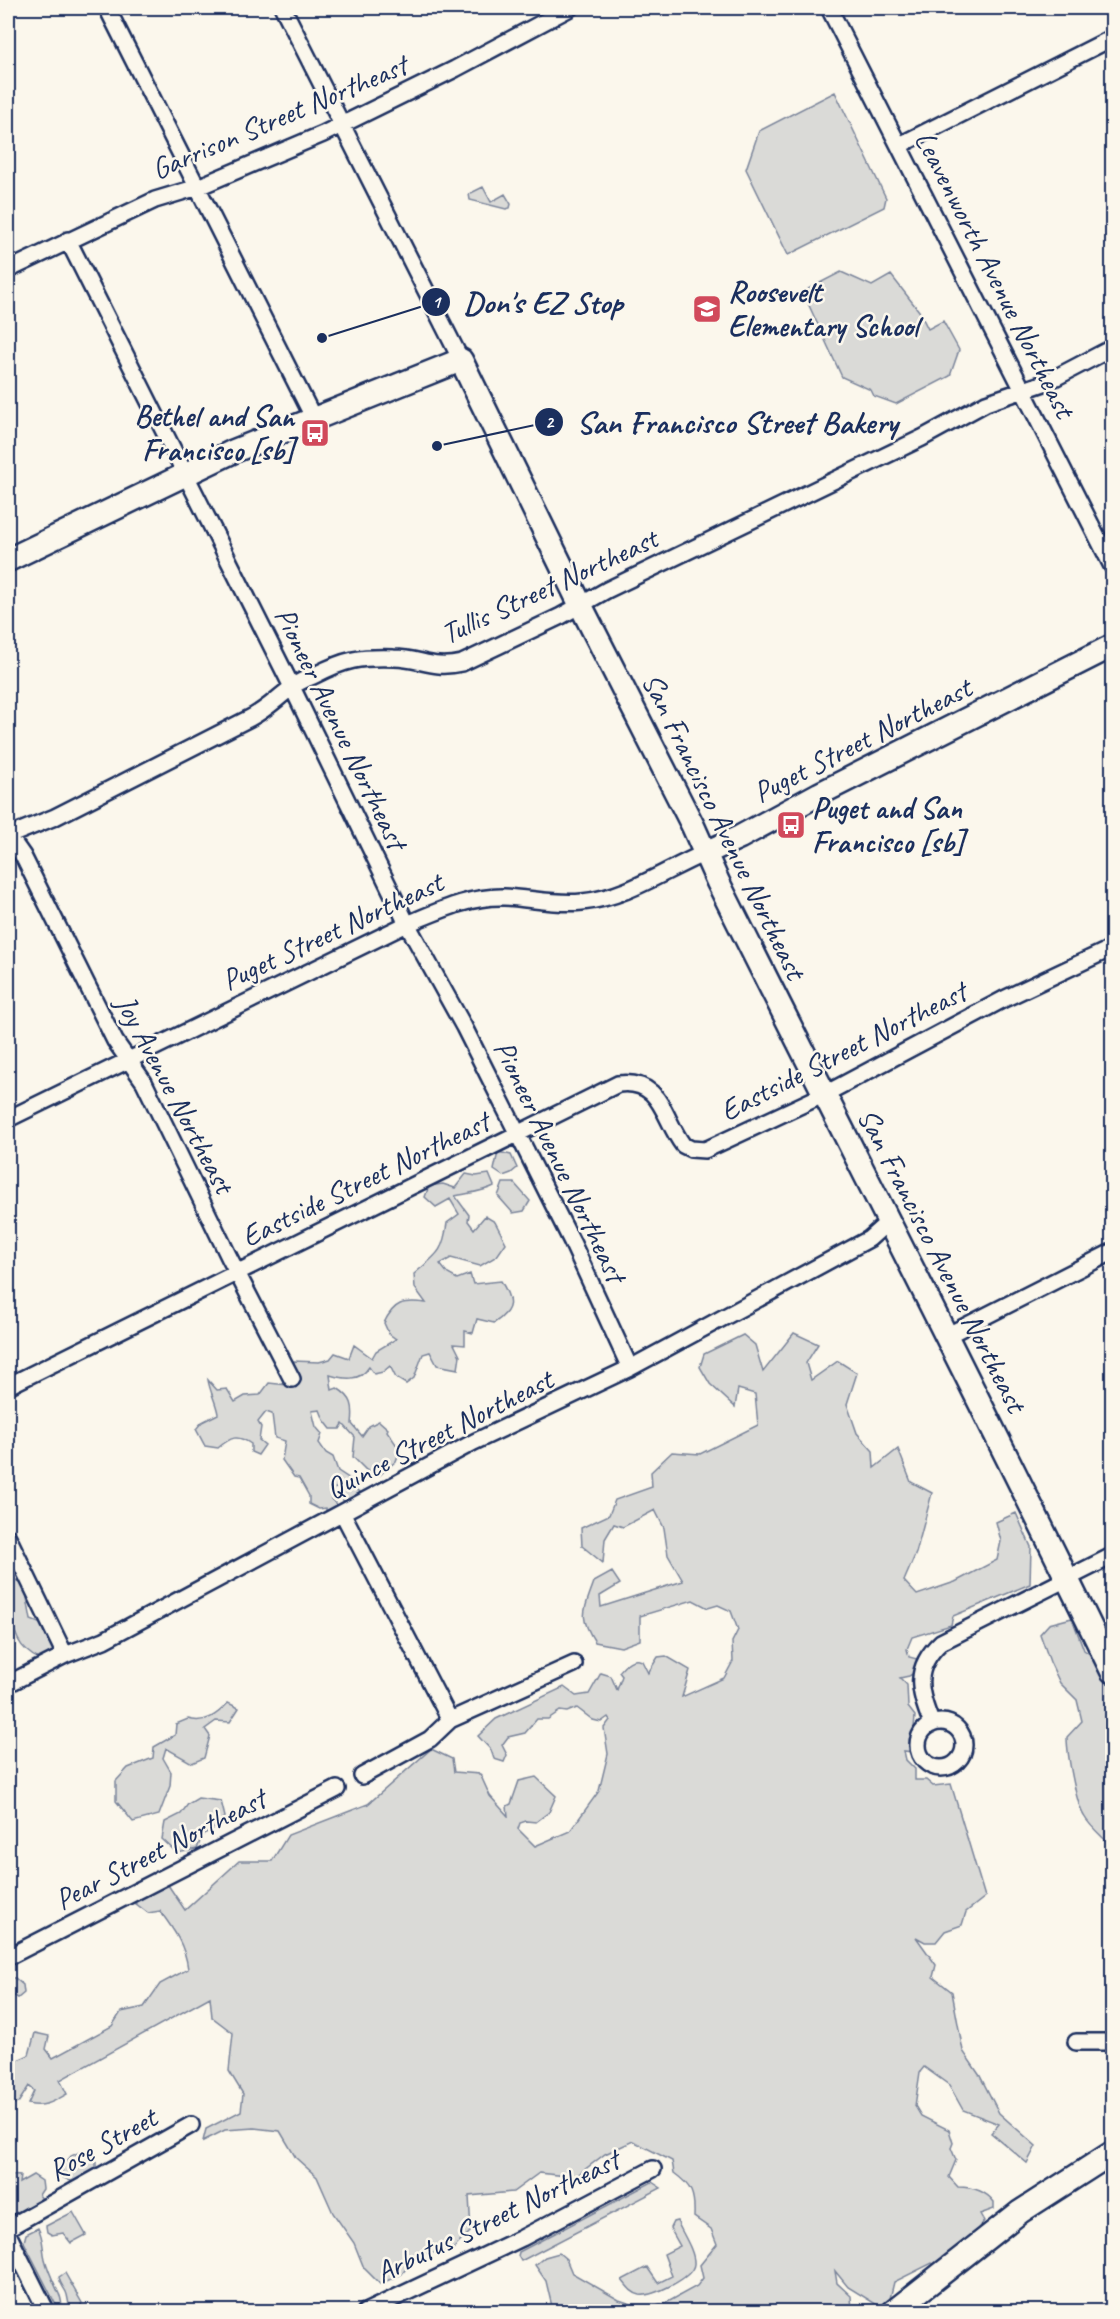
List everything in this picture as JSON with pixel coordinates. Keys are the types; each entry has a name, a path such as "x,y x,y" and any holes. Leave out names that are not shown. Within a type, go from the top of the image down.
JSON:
{"street":[{"path":"107,8 314,419"},
{"name":"San Francisco Avenue Northeast","path":"283,8 344,124 581,606 888,1222 948,1335 1113,1671"},
{"name":"Garrison Street Northeast","path":"8,270 155,200 198,187 344,124 570,8"},
{"name":"Leavenworth Avenue Northeast","path":"829,8 1113,566"},
{"path":"900,145 1113,38"},
{"name":"Pioneer Avenue Northeast","path":"68,240 292,687 407,924 464,1027 572,1242 630,1368"},
{"name":"Tullis Street Northeast","path":"8,836 55,817 250,718 272,705 292,687 351,659 402,658 432,666 462,663 581,606 607,590 922,438 986,403 1047,382 1113,348"},
{"path":"8,560 184,474 461,360"},
{"name":"Puget Street Northeast","path":"8,1119 407,924 458,904 502,897 580,903 628,890 740,837 828,789 1113,646"},
{"name":"Joy Avenue Northeast","path":"8,836 23,856 115,1041 144,1082 292,1379"},
{"name":"Eastside Street Northeast","path":"8,1386 618,1084 628,1082 641,1085 658,1099 683,1145 691,1149 705,1150 825,1094 1004,999 1113,948"},
{"name":"Quince Street Northeast","path":"8,1684 65,1655 104,1640 474,1442 630,1368 869,1239 888,1222"},
{"path":"948,1335 1113,1252"},
{"path":"343,1514 450,1720"},
{"path":"8,1537 65,1655"},
{"path":"932,1724 924,1706 920,1684 925,1661 941,1642 1113,1556"},
{"path":"362,1776 430,1739 450,1720 573,1664"},
{"name":"Pear Street Northeast","path":"8,1957 337,1789"},
{"path":"1076,2042 1113,2042"},
{"name":"Rose Street","path":"8,2228 191,2126"},
{"path":"893,2312 1020,2212 1113,2153"},
{"name":"Arbutus Street Northeast","path":"365,2312 522,2238 653,2169"},
{"path":"8,2234 47,2312"}],"shaded area":[{"path":"835,92 886,198 884,207 788,255 746,169 759,131"},
{"path":"483,187 491,202 505,194 511,204 510,208 470,200 469,194"},
{"path":"841,272 872,286 891,275 919,311 928,329 943,321 959,350 950,376 896,404 874,396 871,390 842,377 806,299 808,289"},
{"path":"498,1152 511,1155 517,1168 503,1176 494,1170"},
{"path":"466,1174 476,1176 489,1174 494,1186 455,1196 469,1215 468,1221 474,1229 485,1216 495,1222 506,1243 497,1256 480,1266 451,1258 440,1264 448,1274 457,1279 470,1274 473,1284 501,1281 508,1294 510,1305 505,1314 494,1323 477,1319 473,1333 465,1331 465,1345 454,1344 460,1356 458,1369 437,1365 430,1352 423,1354 414,1378 406,1384 396,1378 390,1366 383,1372 374,1374 369,1367 361,1375 351,1378 330,1375 332,1390 337,1388 349,1399 353,1412 352,1424 362,1436 369,1426 379,1421 388,1429 387,1431 400,1450 396,1461 380,1475 366,1470 353,1457 355,1437 343,1424 340,1429 331,1429 320,1410 312,1411 316,1427 322,1434 319,1443 326,1453 333,1457 338,1471 350,1479 351,1487 360,1492 354,1504 344,1506 341,1489 334,1488 331,1499 340,1508 326,1515 326,1508 319,1509 309,1504 309,1496 299,1478 294,1477 282,1460 285,1441 275,1438 272,1414 266,1412 258,1422 261,1427 259,1440 265,1445 258,1455 251,1452 251,1444 238,1438 230,1439 218,1448 205,1446 196,1429 202,1422 218,1414 208,1380 217,1390 227,1389 235,1402 245,1396 260,1395 269,1383 287,1385 294,1361 319,1362 330,1359 335,1353 349,1358 354,1345 372,1358 376,1351 396,1339 389,1334 384,1323 400,1304 405,1302 426,1303 415,1288 414,1274 438,1252 447,1223 459,1214 450,1199 436,1207 425,1197 429,1186 443,1184 455,1188"},
{"path":"503,1183 514,1183 530,1201 524,1211 513,1213 498,1196"},
{"path":"794,1333 818,1344 806,1363 811,1380 838,1361 857,1373 847,1404 857,1433 873,1451 874,1468 898,1449 911,1482 932,1493 916,1553 904,1581 917,1595 955,1582 997,1560 1001,1541 996,1522 1016,1513 1031,1547 1030,1584 953,1616 951,1625 912,1637 907,1649 909,1657 917,1659 916,1672 900,1678 907,1685 908,1707 915,1716 912,1752 904,1751 906,1760 915,1769 915,1780 926,1780 933,1786 951,1784 985,1897 966,1912 962,1925 945,1931 936,1942 925,1942 916,1937 936,1965 933,1977 952,1992 963,2051 980,2076 999,2113 1036,2146 1027,2163 991,2133 999,2124 963,2110 949,2085 924,2067 920,2072 915,2106 921,2116 949,2130 953,2143 951,2148 956,2160 949,2177 958,2187 978,2190 994,2202 994,2209 980,2214 984,2221 972,2240 942,2269 932,2263 894,2282 887,2311 848,2287 835,2271 837,2283 851,2296 852,2311 553,2311 546,2281 535,2265 545,2257 559,2253 566,2259 572,2273 619,2300 646,2309 666,2303 697,2286 703,2278 700,2265 717,2244 711,2229 694,2217 693,2196 685,2182 674,2173 672,2161 633,2141 605,2154 575,2177 539,2173 513,2192 469,2196 471,2231 451,2251 417,2254 402,2274 380,2284 364,2268 354,2243 333,2213 317,2177 296,2158 280,2131 254,2128 225,2130 203,2141 206,2129 241,2111 243,2094 229,2071 233,2033 212,2017 210,1997 60,2080 67,2094 57,2100 44,2105 28,2104 34,2091 29,2086 18,2103 8,2105 8,2068 11,2063 29,2055 35,2033 49,2036 46,2049 53,2058 112,2026 121,2012 144,2007 160,1984 188,1969 182,1945 160,1911 148,1913 131,1900 166,1882 185,1910 239,1861 272,1861 288,1835 368,1804 431,1749 452,1759 454,1772 480,1774 490,1796 508,1816 507,1806 511,1804 519,1781 536,1777 556,1796 549,1812 536,1822 520,1823 518,1829 535,1846 570,1831 599,1791 608,1754 604,1728 610,1720 608,1717 601,1722 593,1720 577,1708 567,1712 560,1711 548,1719 537,1719 525,1733 508,1737 502,1745 507,1755 504,1762 494,1759 491,1750 478,1736 496,1719 564,1687 576,1696 589,1694 601,1673 611,1676 617,1690 622,1676 619,1672 632,1661 642,1661 648,1673 658,1657 666,1656 690,1670 682,1697 724,1678 733,1661 732,1642 738,1630 731,1611 718,1605 708,1608 693,1600 640,1616 640,1640 621,1647 595,1642 586,1625 584,1613 594,1582 612,1572 620,1584 600,1596 601,1607 683,1581 668,1555 664,1528 655,1510 623,1527 614,1524 605,1539 603,1563 582,1546 581,1528 609,1515 615,1500 652,1487 651,1472 672,1452 700,1454 758,1425 755,1394 738,1389 735,1407 710,1384 700,1367 704,1354 743,1335 755,1345 763,1372"},
{"path":"8,1561 12,1562 12,1577 25,1587 31,1620 52,1628 56,1647 48,1663 27,1651 15,1632 12,1615 8,1612"},
{"path":"1072,1618 1084,1650 1104,1664 1112,1681 1108,1716 1112,1724 1112,1847 1090,1824 1081,1810 1072,1778 1067,1737 1082,1721 1077,1700 1060,1683 1040,1634 1049,1624"},
{"path":"228,1703 239,1708 230,1722 216,1721 205,1729 210,1736 204,1758 192,1763 166,1748 163,1758 171,1772 170,1786 159,1815 133,1822 116,1801 116,1781 128,1768 153,1758 154,1747 175,1735 176,1724 188,1719 200,1720 210,1717"},
{"path":"198,1798 221,1801 225,1817 212,1830 203,1834 197,1849 177,1853 162,1839 165,1822 181,1814 188,1804"},
{"path":"8,1978 15,1978 23,1985 24,1993 18,1998 11,1994 8,1995"},
{"path":"80,2152 92,2152 96,2159 96,2170 75,2183 62,2177 62,2167 71,2156"},
{"path":"8,2166 9,2175 20,2176 19,2183 33,2175 42,2181 43,2189 39,2195 43,2200 36,2203 35,2208 27,2208 19,2218 8,2222"},
{"path":"652,2182 661,2188 521,2261 518,2256 519,2252"},
{"path":"73,2212 86,2235 71,2243 63,2233 52,2235 47,2232 46,2226"},
{"path":"677,2221 694,2259 692,2269 680,2280 662,2290 646,2295 634,2293 622,2280 647,2267 658,2283 672,2276 664,2254 680,2246 670,2228 673,2222"},
{"path":"38,2228 46,2263 64,2311 58,2309 24,2242 26,2234"},
{"path":"65,2273 82,2303 79,2308 72,2311 59,2277"}],"place":[{"name":"Roosevelt Elementary School","path":"707,309"},
{"name":"Don's EZ Stop","path":"322,338"},
{"name":"Bethel and San Francisco [sb]","path":"315,433"},
{"name":"San Francisco Street Bakery","path":"437,446"},
{"name":"Puget and San Francisco [sb]","path":"791,825"}]}
